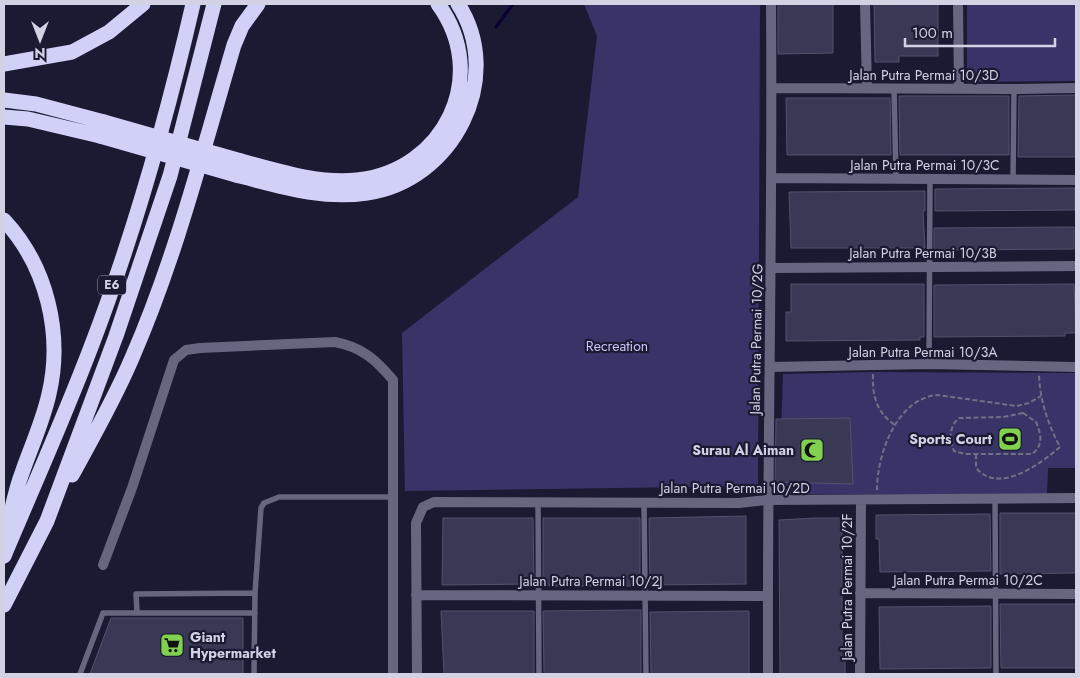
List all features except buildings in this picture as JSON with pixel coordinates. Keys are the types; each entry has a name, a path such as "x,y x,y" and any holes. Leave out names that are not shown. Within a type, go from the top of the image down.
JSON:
{"highway":[{"path":"4,64 72,52 108,32 143,4"},
{"name":"E6","path":"4,556 91,347 123,255 152,170 171,102 193,4"},
{"name":"E6","path":"4,606 47,521 116,336 170,176 214,4"},
{"path":"47,521 101,423 132,359 187,207 234,45 242,26 258,4"},
{"path":"239,168 325,180 357,180 392,171 422,153 437,138 447,123 455,105 460,85 460,60 456,37 446,15 438,4"},
{"path":"4,100 36,104 102,129 239,168 308,193 343,195 369,193 388,188 414,177 448,148 460,130 471,104 476,63 474,43 465,14 458,4"},
{"path":"4,117 102,129"},
{"path":"4,220 20,239 41,282 48,304 54,349 49,395 20,476 4,542"}],"street":[{"name":"Jalan Putra Permai 10/2G","path":"768,674 766,596 773,178 771,4"},
{"path":"865,4 866,88"},
{"path":"958,4 959,88"},
{"name":"Jalan Putra Permai 10/3D","path":"772,88 1076,88"},
{"name":"Jalan Putra Permai 10/3C","path":"773,178 1076,180"},
{"name":"Jalan Putra Permai 10/3B","path":"771,268 1076,266"},
{"path":"103,565 132,488 174,360 186,350 200,348 335,342 352,345 364,351 393,380 393,674"},
{"name":"Jalan Putra Permai 10/3A","path":"770,367 929,364 1076,367"},
{"name":"Jalan Putra Permai 10/2D","path":"417,674 416,534 418,514 423,507 434,502 739,503 767,500 861,501 1076,498"},
{"name":"Jalan Putra Permai 10/2F","path":"860,674 861,501"},
{"name":"Jalan Putra Permai 10/2J","path":"416,595 644,594 766,596"},
{"name":"Jalan Putra Permai 10/2C","path":"860,594 1076,594"}],"lane":[{"path":"894,88 896,179"},
{"path":"1013,180 1014,89"},
{"path":"929,364 930,179"},
{"path":"254,674 255,593 260,508 264,503 279,497 394,497"},
{"path":"995,499 996,674"},
{"path":"538,501 539,674"},
{"path":"644,502 646,674"},
{"path":"137,612 136,594 255,593"},
{"path":"80,674 103,613 255,613"}],"path":[{"path":"873,372 876,405 886,419 896,425"},
{"path":"976,454 976,468 979,472 990,477 1006,478 1041,463 1060,448 1047,419 1041,396 1039,372"},
{"path":"877,494 877,470 896,425 914,403 927,396 937,395 1017,406 1029,403 1041,396"},
{"path":"1023,413 1036,422 1040,446 1032,454 976,454 959,454 954,451 952,446 952,428 954,422 959,418 1003,417 1023,413"}],"green space":[{"name":"Recreation","path":"584,4 760,4 758,486 405,491 402,333 578,197 597,36"},
{"path":"967,4 1076,4 1076,81 967,82"},
{"path":"873,372 1076,373 1076,468 1048,468 1047,494 779,494 783,374"}],"waterway":[{"path":"496,27 513,4"}],"place":[{"name":"Sports Court","path":"1010,439"},
{"name":"Surau Al Aiman","path":"812,450"},
{"name":"Giant Hypermarket","path":"172,645"}]}
